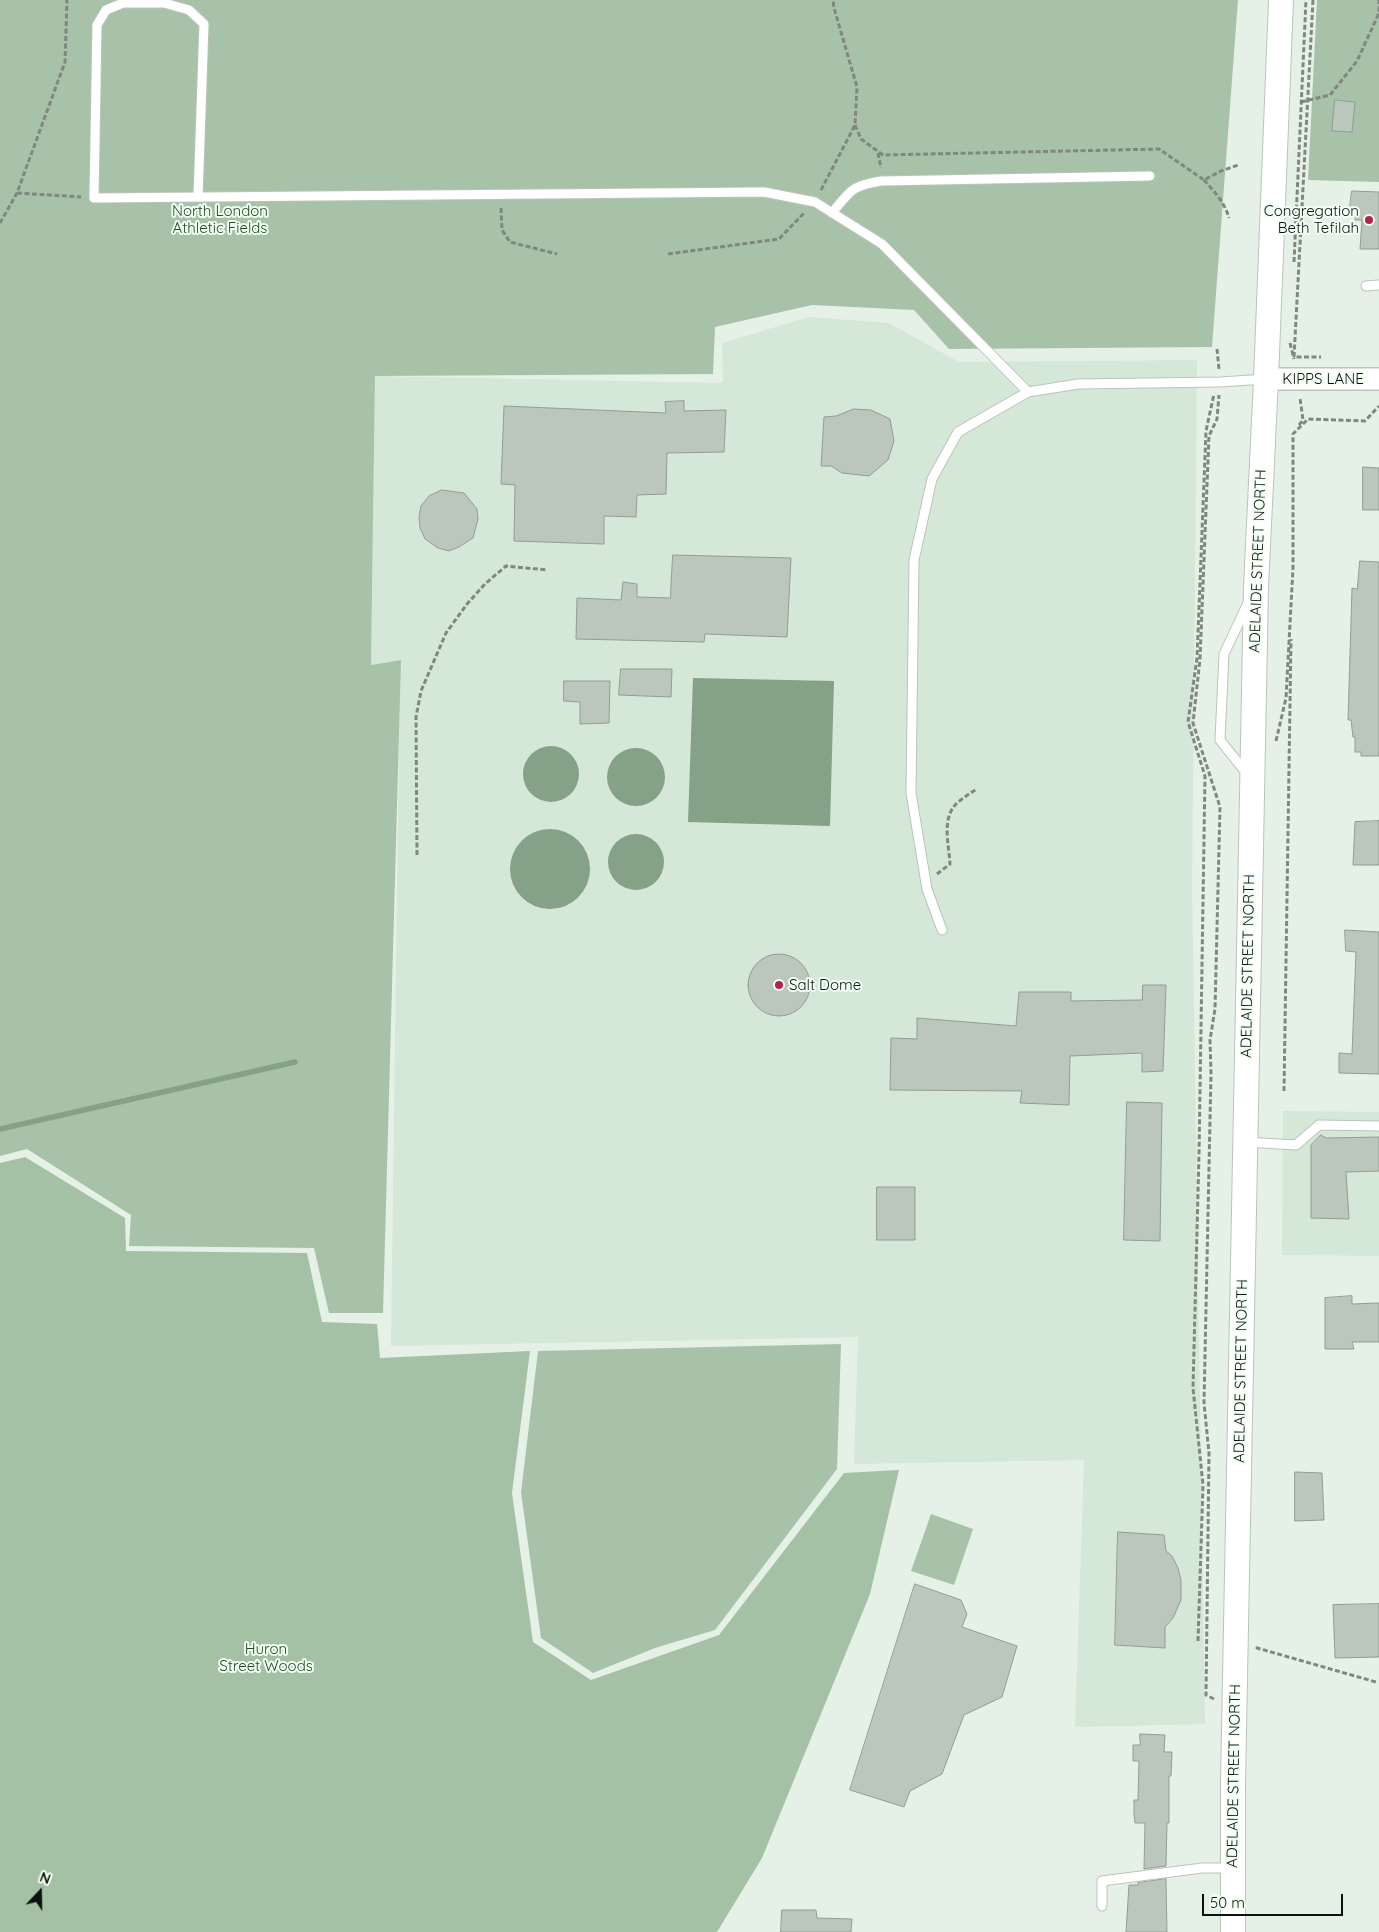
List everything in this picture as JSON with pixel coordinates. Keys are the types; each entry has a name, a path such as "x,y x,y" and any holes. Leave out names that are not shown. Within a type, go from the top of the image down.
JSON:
{"main road":[{"name":"ADELAIDE STREET NORTH","path":"1233,1932 1232,1868 1251,779 1256,587 1281,0"}],"street":[{"name":"KIPPS LANE","path":"1266,379 1379,379"}],"lane":[{"path":"198,197 204,24 189,10 164,3 123,3 106,10 97,25 94,198 764,192 815,202 882,244 1028,392"},
{"path":"832,213 849,192 860,185 882,181 1150,176"},
{"path":"1366,286 1379,285"},
{"path":"942,930 926,882 911,793 914,560 932,479 958,432 1028,392 1078,384 1218,382 1266,379"},
{"path":"1251,779 1220,740 1224,654 1256,587"},
{"path":"1245,1142 1296,1145 1318,1125 1379,1126"},
{"path":"1102,1906 1102,1881 1202,1868 1232,1868"}],"path":[{"path":"0,223 17,193 66,62 67,0"},
{"path":"668,254 779,239 815,202 855,125 857,87 833,0"},
{"path":"1294,267 1306,0"},
{"path":"1294,357 1312,0"},
{"path":"1301,102 1330,95 1357,60 1379,13 1378,0"},
{"path":"855,125 861,139 883,154 1159,149 1204,180 1217,195 1227,212 1228,218"},
{"path":"878,152 881,172"},
{"path":"1204,180 1238,165"},
{"path":"17,193 94,198"},
{"path":"501,194 502,230 510,242 557,254"},
{"path":"1284,1091 1293,434 1303,420 1294,357 1290,345 1293,277"},
{"path":"1218,349 1217,419 1210,436 1200,659 1193,723 1220,807 1215,1009 1210,1040 1211,1073 1204,1403 1209,1454 1206,1695 1235,1708"},
{"path":"1294,357 1322,357"},
{"path":"1198,1641 1203,1485 1193,1388 1205,776 1188,722 1196,658 1206,431 1218,382"},
{"path":"1293,434 1308,418 1364,421 1379,406"},
{"path":"417,855 416,717 421,691 446,634 467,604 485,584 506,566 547,570"},
{"path":"1274,746 1286,698 1292,595"},
{"path":"926,882 950,864 947,830 949,817 956,804 977,789"},
{"path":"1258,1639 1258,1648 1376,1682"}],"shaded area":[{"path":"809,317 889,323 959,362 1197,360 1192,886 1205,1724 1075,1727 1084,1460 854,1464 858,1337 391,1346 400,660 371,665 375,376 723,383 722,343"},
{"path":"693,678 834,681 830,826 688,822"},
{"path":"551,746 562,748 571,754 577,763 579,774 577,785 571,794 562,800 551,802 540,800 531,794 525,785 523,774 525,763 531,754 540,748"},
{"path":"636,748 647,750 660,761 665,777 663,788 652,801 636,806 625,804 612,793 607,777 609,766 620,753"},
{"path":"550,829 565,832 578,841 587,854 590,869 587,884 578,897 565,906 550,909 535,906 522,897 513,884 510,869 513,854 522,841 535,832"},
{"path":"630,834 642,834 652,838 660,846 664,862 660,878 652,886 642,890 630,890 620,886 612,878 608,868 608,856 612,846 620,838"},
{"path":"1283,1111 1379,1112 1379,1256 1282,1255"}],"green space":[{"name":"North London Athletic Fields","path":"0,0 1238,0 1212,347 949,349 914,310 812,305 715,327 713,374 375,376 371,665 401,660 383,1313 329,1313 314,1248 129,1246 131,1215 27,1149 0,1156"},
{"path":"1317,0 1379,0 1379,182 1308,180"},
{"name":"Huron Street Woods","path":"25,1157 125,1218 126,1251 307,1253 322,1322 377,1324 380,1358 530,1351 512,1493 533,1642 591,1680 719,1635 844,1473 899,1470 870,1594 762,1858 717,1932 0,1932 0,1163"},
{"path":"841,1344 837,1469 715,1630 655,1648 593,1673 541,1638 521,1492 538,1351"},
{"path":"931,1514 973,1529 954,1585 911,1571"}],"building":[{"path":"1335,100 1355,102 1352,132 1332,131"},
{"name":"Congregation Beth Tefilah","path":"1352,191 1379,192 1379,249 1360,249 1362,220 1355,220 1356,211 1350,206"},
{"path":"684,401 684,411 726,410 724,452 667,453 666,494 637,495 636,517 604,516 604,544 514,541 515,485 501,484 504,406 666,413 665,402"},
{"path":"854,409 871,410 890,419 894,441 888,460 869,476 842,473 831,466 821,466 824,417 836,416"},
{"path":"1363,467 1379,468 1379,510 1363,510"},
{"path":"442,490 464,493 477,509 478,519 473,538 449,551 438,548 425,539 420,528 421,506 429,496"},
{"path":"673,555 791,558 787,637 705,634 704,642 576,639 577,598 621,600 623,582 637,584 637,597 670,598"},
{"path":"1360,561 1379,562 1379,756 1361,756 1361,752 1355,752 1355,737 1353,737 1351,720 1348,720 1352,588 1357,589"},
{"path":"621,669 672,669 671,697 619,695"},
{"path":"564,681 610,681 609,723 580,724 580,702 564,701"},
{"path":"1379,821 1379,865 1353,865 1355,822"},
{"path":"1345,930 1379,932 1379,1074 1339,1073 1339,1053 1352,1054 1356,952 1346,951"},
{"name":"Salt Dome","path":"779,954 796,959 801,963 805,968 810,985 805,1002 801,1007 796,1011 779,1016 762,1011 757,1007 753,1002 748,985 753,968 757,963 762,959"},
{"path":"1143,985 1166,985 1163,1071 1142,1072 1142,1053 1070,1056 1069,1105 1020,1103 1022,1091 890,1090 891,1038 917,1039 917,1018 1016,1026 1019,992 1071,992 1071,1001 1142,1000"},
{"path":"1127,1102 1162,1103 1160,1241 1124,1240"},
{"path":"1321,1135 1326,1138 1379,1137 1379,1171 1346,1172 1349,1219 1311,1218 1311,1145"},
{"path":"877,1187 915,1187 915,1240 877,1240"},
{"path":"1352,1296 1352,1304 1379,1303 1379,1342 1352,1342 1354,1349 1325,1349 1325,1298"},
{"path":"1295,1472 1322,1473 1324,1520 1295,1521"},
{"path":"1118,1532 1164,1535 1166,1551 1172,1556 1178,1568 1181,1580 1181,1600 1173,1618 1165,1627 1165,1648 1115,1645"},
{"path":"915,1584 961,1600 967,1614 962,1627 1017,1646 1002,1697 964,1715 942,1774 910,1791 904,1807 850,1790"},
{"path":"1379,1604 1379,1657 1335,1658 1333,1605"},
{"path":"1140,1734 1165,1735 1164,1752 1172,1752 1171,1776 1169,1776 1169,1823 1167,1823 1166,1866 1144,1869 1145,1823 1135,1823 1134,1815 1134,1800 1138,1800 1139,1761 1133,1761 1133,1745 1140,1745"},
{"path":"1166,1879 1167,1932 1126,1932 1129,1885"},
{"path":"782,1910 816,1910 817,1918 852,1919 851,1932 781,1932"}],"waterway":[{"path":"0,1129 295,1062"}],"place":[{"name":"Congregation Beth Tefilah","path":"1369,220"},
{"name":"Salt Dome","path":"779,985"}]}
